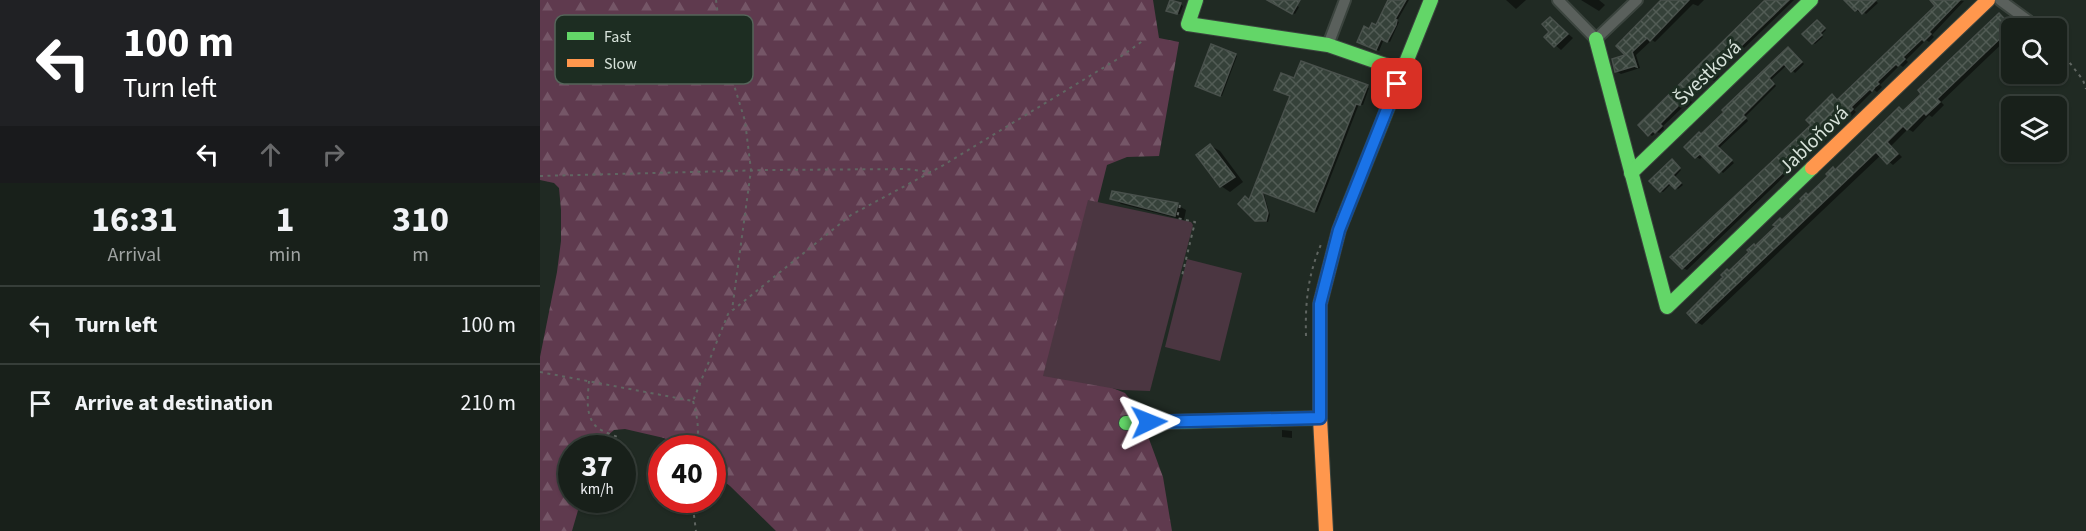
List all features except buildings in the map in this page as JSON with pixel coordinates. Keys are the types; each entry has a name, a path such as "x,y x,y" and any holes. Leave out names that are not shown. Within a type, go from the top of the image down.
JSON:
{"street":[{"path":"1196,0 1188,24 1328,45 1403,71"},
{"path":"1328,45 1345,0"},
{"path":"1326,531 1320,418 1320,304 1339,230 1431,0"},
{"path":"1558,0 1596,39 1631,173"},
{"path":"1596,39 1637,0"},
{"name":"Švestková","path":"1631,173 1811,0"},
{"name":"Jabloňová","path":"1631,173 1667,307 1988,0"},
{"path":"2000,0 2024,18"},
{"path":"1126,423 1320,418"}],"path":[{"path":"716,0 718,15"},
{"path":"699,435 698,416 693,401 728,314 732,310 851,215 931,172 1116,60 1144,40"},
{"path":"2067,59 2083,80 2086,89"},
{"path":"732,310 751,170 745,121 734,84"},
{"path":"540,176 751,170 931,172"},
{"path":"1180,205 1178,218 1195,222 1182,276"},
{"path":"540,372 693,401"},
{"path":"589,381 590,415 597,427 614,435"},
{"path":"694,513 696,531"}],"green space":[{"path":"540,0 1153,0 1159,38 1179,42 1159,156 1127,157 1107,165 1058,359 1080,375 1125,393 1138,409 1163,477 1172,531 776,531 726,483 726,435 651,435 625,429 614,430 608,435 558,435 558,513 577,513 572,531 540,531 540,357 561,241 559,188 554,183 540,180"}],"shaded area":[{"path":"1088,200 1191,222 1193,225 1150,391 1122,390 1043,376"},
{"path":"1187,259 1242,273 1220,361 1165,347"}],"traffic: fast":[{"path":"1196,0 1188,24 1328,45 1403,71"},
{"path":"1344,217 1431,0"},
{"path":"1631,173 1811,0"},
{"path":"1596,39 1667,307 1812,168"},
{"path":"1126,423 1320,418"}],"traffic: slow":[{"path":"1812,168 1988,0"},
{"path":"1326,531 1320,418 1320,304 1344,217"}],"route":[{"path":"1149,422 1320,418 1320,304 1339,230 1397,84"}]}
